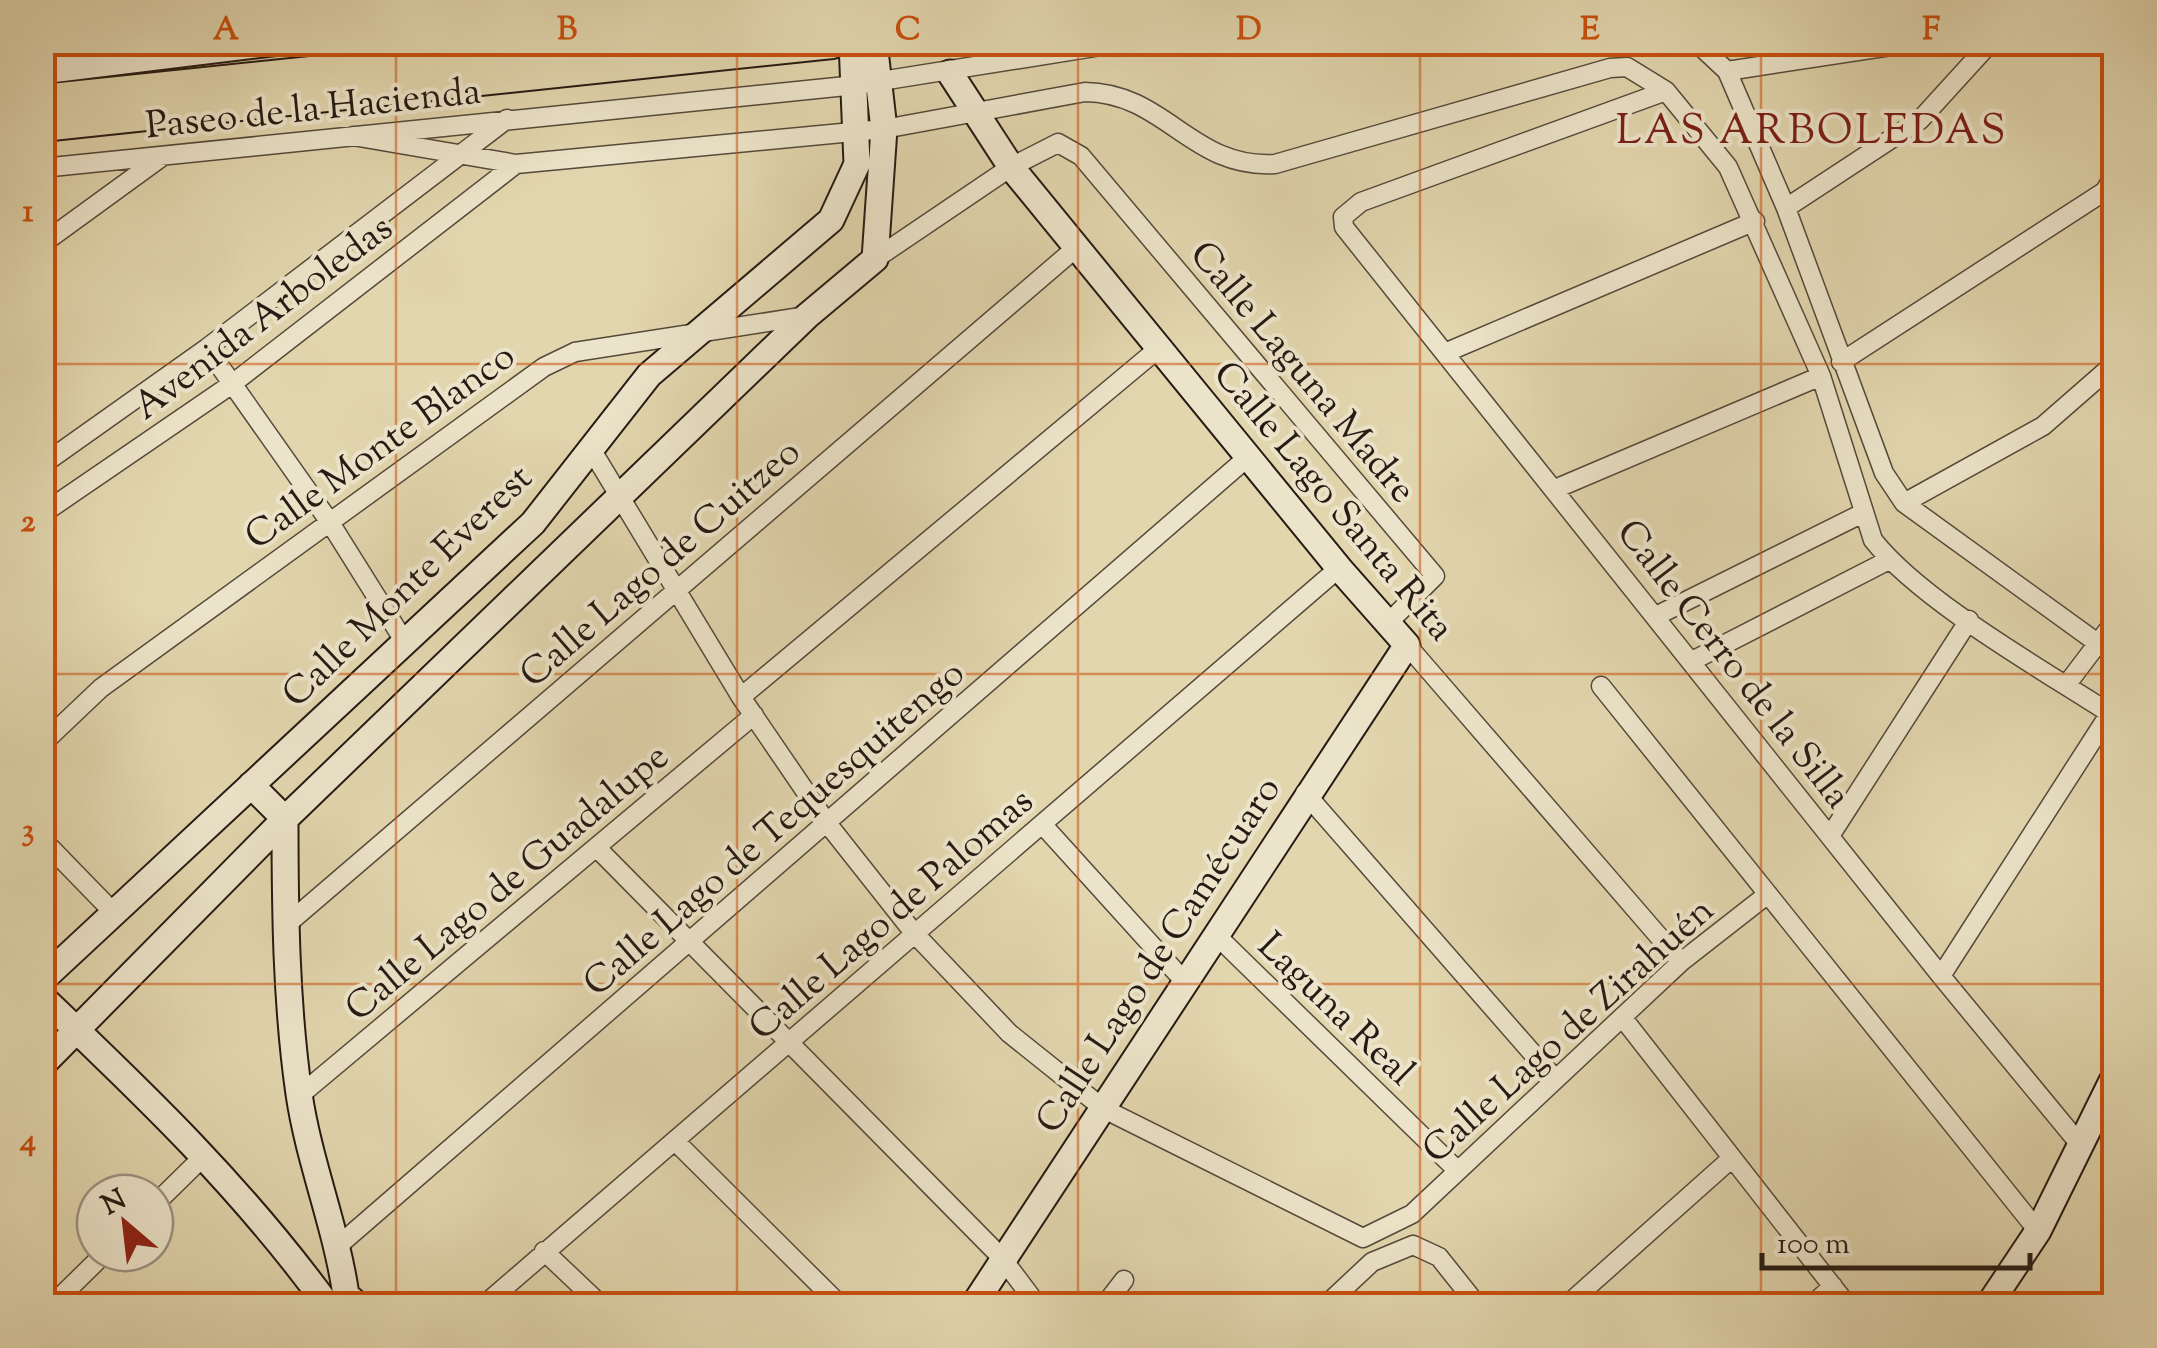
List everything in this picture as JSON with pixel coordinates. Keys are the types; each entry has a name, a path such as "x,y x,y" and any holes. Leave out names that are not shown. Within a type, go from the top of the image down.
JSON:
{"highway":[{"path":"42,101 608,42"},
{"path":"42,125 832,42"}],"street":[{"path":"42,71 280,42"},
{"name":"Calle Monte Everest","path":"852,42 884,129 875,259"},
{"name":"Calle Monte Everest","path":"42,980 533,523 627,397 831,220 857,164 858,132 874,42"},
{"name":"Paseo de la Hacienda","path":"42,168 950,74 1126,42"},
{"path":"1696,42 1728,71 1759,152 1786,208 1884,473 1904,503 2114,656"},
{"path":"1728,71 1917,42"},
{"path":"1786,208 1920,120 1991,42"},
{"path":"353,136 516,164 884,129 1085,92 1114,92 1136,101 1220,158 1245,166 1275,164 1610,68 1627,67 1666,91 1728,167 1822,376 1873,540 1889,560 1969,620 2112,714 1941,976"},
{"name":"Calle Lago Santa Rita","path":"950,74 1011,167 1339,568 1681,962"},
{"name":"Calle Cerro de la Silla","path":"1666,91 1360,202 1344,216 1350,236 2082,1147"},
{"name":"Avenida Arboledas","path":"42,465 208,348 508,118"},
{"name":"Calle Laguna Madre","path":"1011,167 1058,144 1081,156 1435,576 1388,623"},
{"path":"1728,167 1759,152"},
{"path":"42,244 163,156"},
{"name":"Avenida Arboledas","path":"42,514 232,384 516,164"},
{"path":"42,1066 286,819 807,316 875,259 1011,167"},
{"path":"1842,362 2111,189"},
{"path":"1447,352 1755,221"},
{"name":"Calle Lago de Cuitzeo","path":"285,926 1077,248"},
{"name":"Calle Monte Blanco","path":"42,744 102,688 544,366 575,352 807,316"},
{"path":"208,348 330,521 406,644"},
{"path":"741,697 1158,348"},
{"path":"1904,503 2043,426 2114,364"},
{"path":"1555,488 1822,376"},
{"path":"591,449 741,697 827,823 914,934 1009,1033 1104,1109 1363,1238 1372,1262"},
{"name":"Calle Lago de Tequesquitengo","path":"339,1245 1248,457"},
{"path":"1656,616 1863,512"},
{"path":"1692,662 1889,560"},
{"name":"Calle Lago de Palomas","path":"483,1306 1339,568"},
{"path":"1830,836 1969,620"},
{"path":"2067,684 2114,622"},
{"name":"Calle Lago de Camécuaro","path":"973,1306 1306,793 1407,645"},
{"path":"1601,686 2038,1231"},
{"name":"Calle Lago de Guadalupe","path":"300,1096 754,715"},
{"path":"251,785 286,819 285,926 300,1096 339,1245 341,1303"},
{"path":"1306,793 1555,1079"},
{"path":"1042,824 1185,982"},
{"path":"42,838 114,913"},
{"path":"597,848 1002,1258 1038,1306"},
{"name":"Calle Lago de Zirahuén","path":"1363,1238 1412,1214 1681,962 1768,894"},
{"name":"Laguna Real","path":"1215,934 1457,1170"},
{"path":"42,997 205,1155 341,1303"},
{"path":"1622,1017 1848,1306"},
{"path":"1988,1306 2038,1231 2114,1077"},
{"path":"676,1142 841,1306"},
{"path":"175,1184 205,1155"},
{"path":"1566,1306 1732,1158"},
{"name":"Calle Lago de Zirahuén","path":"1412,1214 1413,1245"},
{"path":"1326,1306 1372,1262 1413,1245 1440,1257 1478,1306"},
{"path":"544,1252 602,1306"},
{"path":"51,1306 85,1273"},
{"path":"1104,1306 1124,1280"},
{"path":"1812,1306 1833,1286"}],"district":[{"name":"LAS ARBOLEDAS","path":"1812,128"}]}
